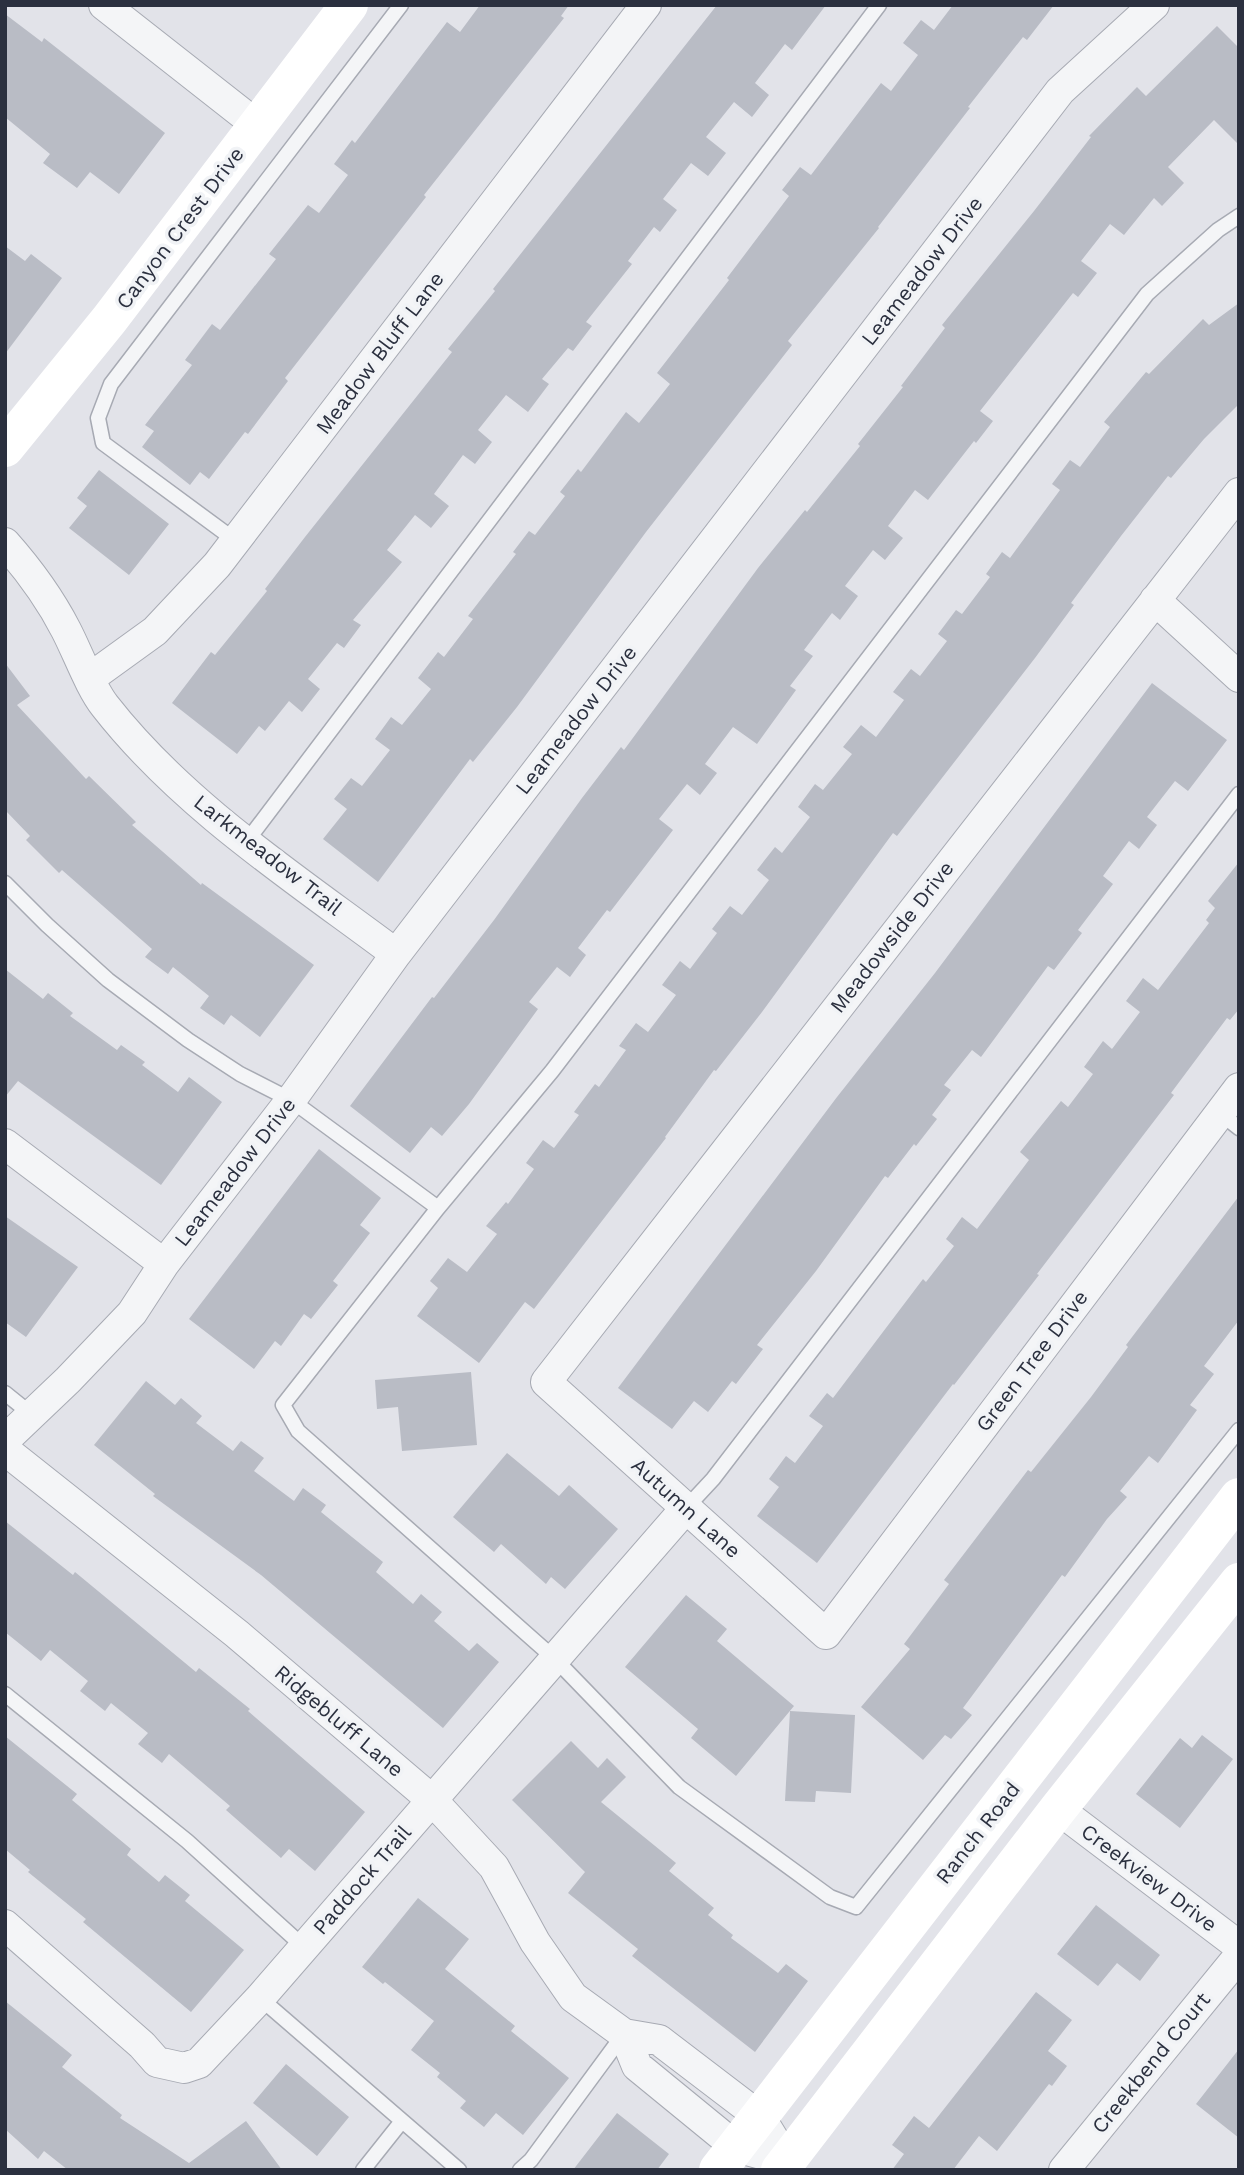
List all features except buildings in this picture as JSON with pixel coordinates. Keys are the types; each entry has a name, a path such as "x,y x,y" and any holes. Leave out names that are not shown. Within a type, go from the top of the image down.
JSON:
{"main road":[{"name":"Canyon Crest Drive","path":"5,447 110,320 349,5"},
{"name":"Ranch Road","path":"727,2158 1239,1497"},
{"path":"783,2165 1058,1809 1239,1582"}],"street":[{"path":"104,5 258,125"},
{"name":"Meadow Bluff Lane","path":"90,678 155,631 217,565 646,5"},
{"name":"Leameadow Drive","path":"5,1440 68,1380 132,1313 164,1264 290,1100 396,954 1060,91 1154,5"},
{"name":"Meadowside Drive","path":"546,1382 1239,493"},
{"name":"Larkmeadow Trail","path":"5,543 26,566 58,618 103,705 153,759 215,818 396,954"},
{"path":"1156,600 1239,677"},
{"name":"Green Tree Drive","path":"826,1634 1229,1120 1239,1088"},
{"path":"5,1144 164,1264"},
{"name":"Autumn Lane","path":"546,1382 826,1634"},
{"name":"Ridgebluff Lane","path":"5,1450 237,1634 432,1800 494,1867 534,1942 573,1997 624,2034"},
{"name":"Paddock Trail","path":"5,1925 142,2045 157,2062 184,2068 199,2063 260,1998 686,1508"},
{"name":"Creekview Drive","path":"1058,1809 1239,1946"},
{"name":"Creekbend Court","path":"1064,2170 1239,1956"},
{"path":"624,2034 659,2040 760,2117 783,2165"},
{"path":"624,2034 637,2066 727,2158 783,2165"}],"lane":[{"path":"236,541 103,443 97,418 111,384 401,5"},
{"path":"247,841 879,5"},
{"path":"1239,216 1217,230 1147,294 552,1072 438,1208 283,1405 298,1431 555,1659 679,1787 830,1897 856,1907 1239,1430"},
{"path":"686,1508 721,1468 1239,794"},
{"path":"5,883 108,980 240,1074 290,1100 438,1208"},
{"path":"5,1394 31,1414"},
{"path":"5,1694 187,1841 304,1947"},
{"path":"260,1998 459,2170"},
{"path":"520,2170 531,2160 624,2034"},
{"path":"363,2170 402,2121"}]}
